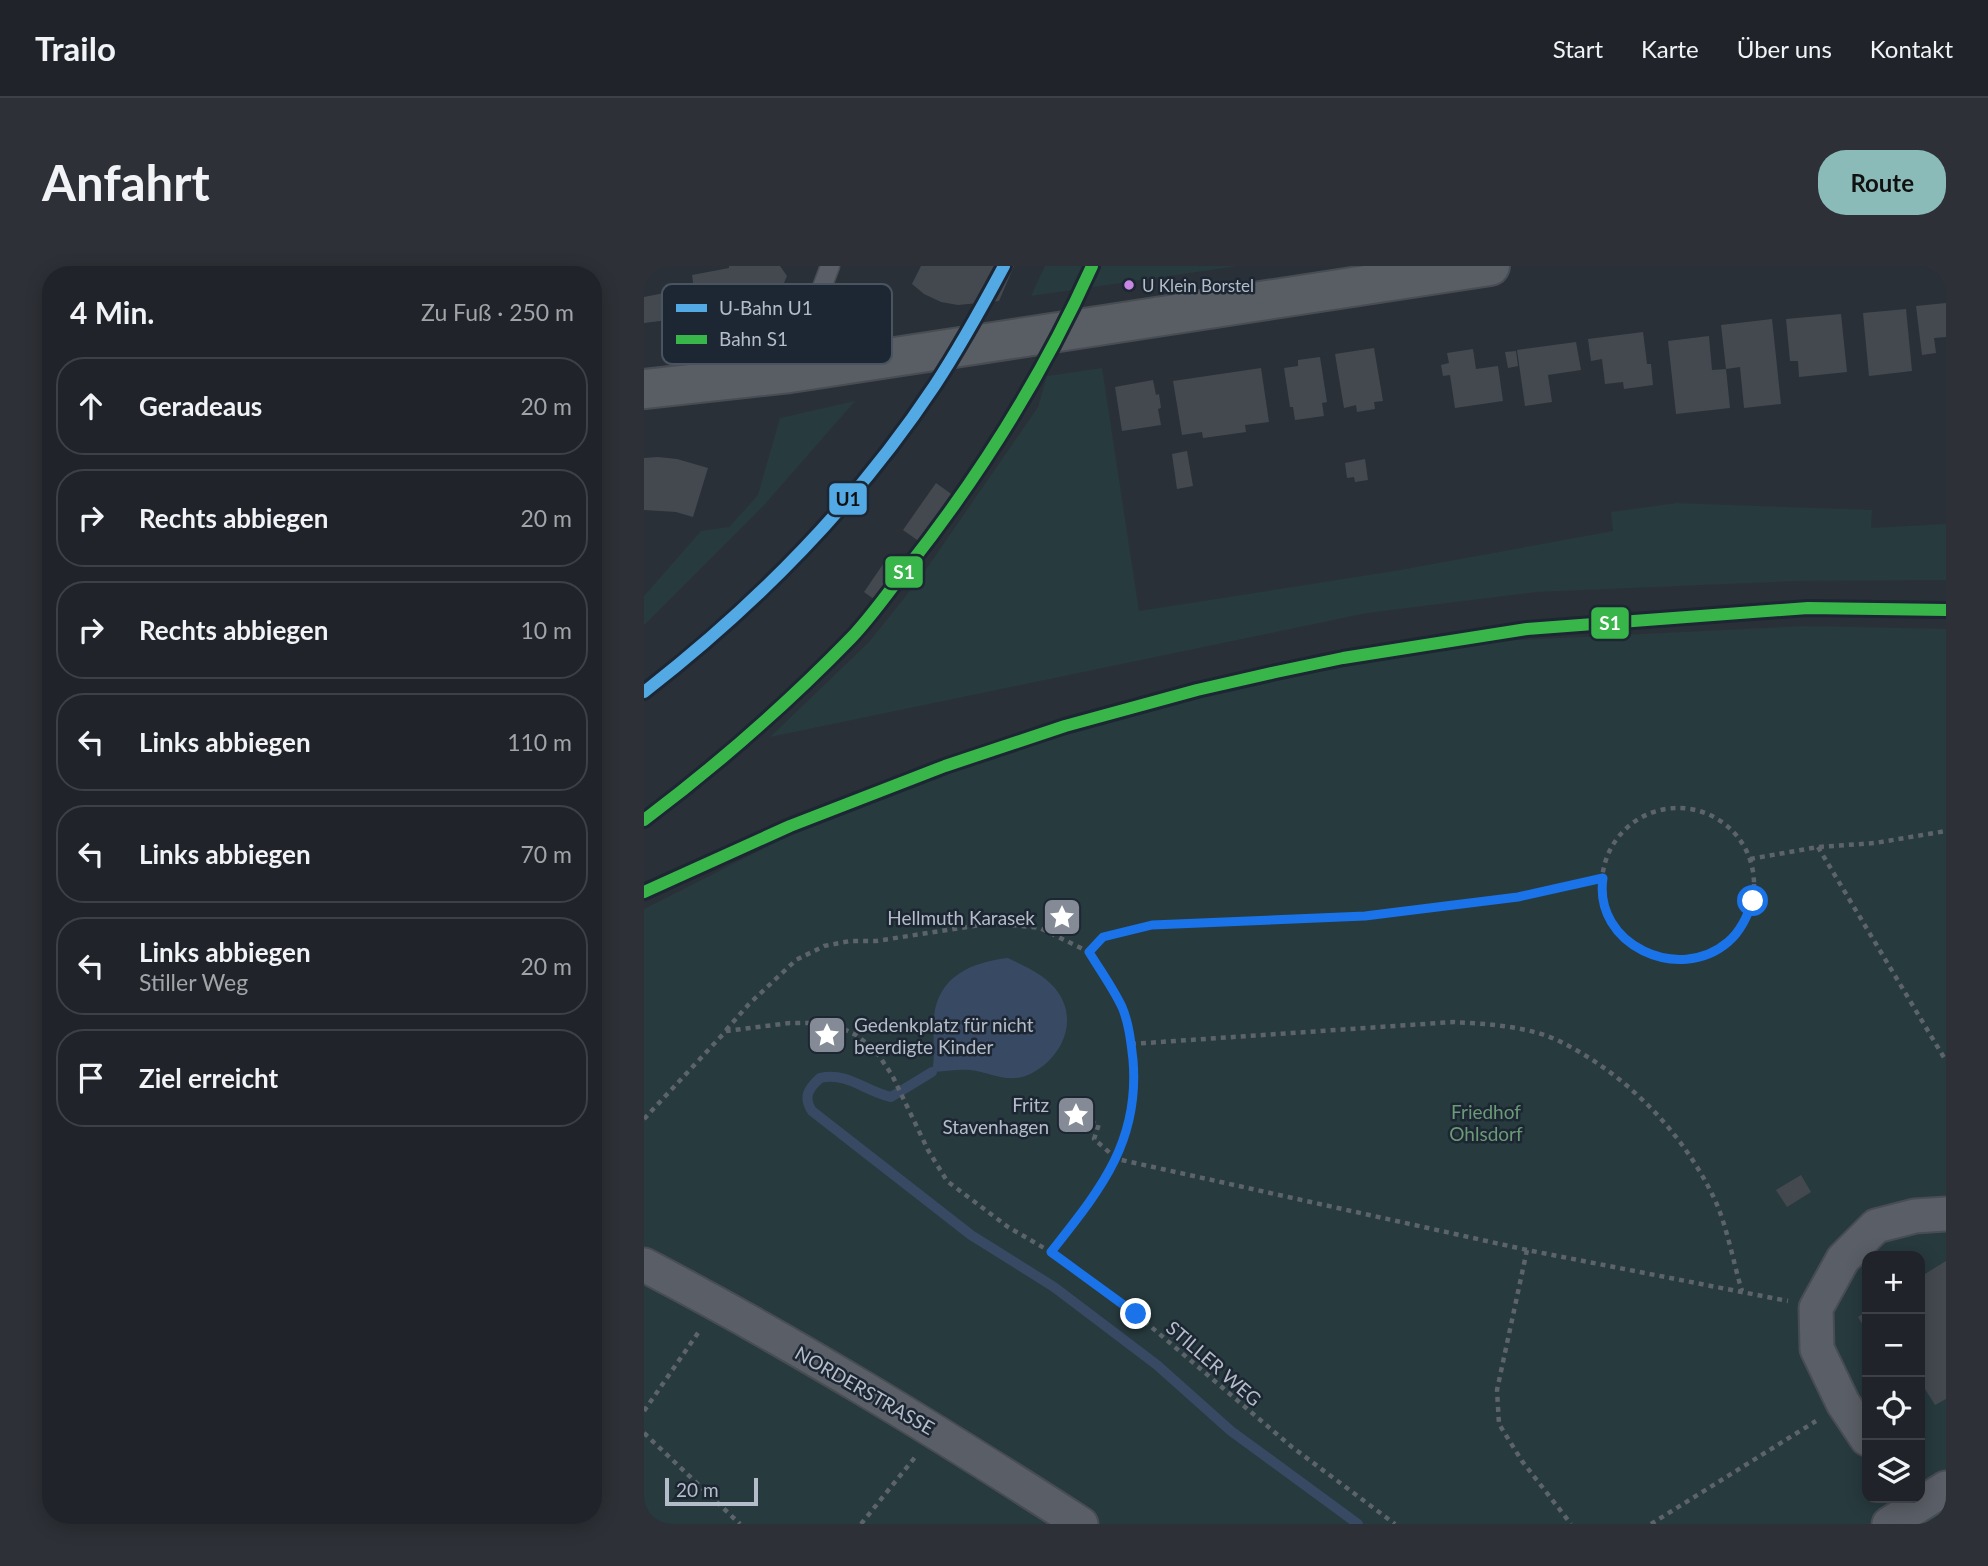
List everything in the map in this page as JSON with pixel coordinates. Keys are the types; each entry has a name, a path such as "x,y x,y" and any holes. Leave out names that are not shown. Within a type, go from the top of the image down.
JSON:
{"main road":[{"path":"892,357 1490,266"},
{"path":"644,389 849,364"}],"street":[{"path":"1862,1431 1843,1404 1817,1349 1816,1308 1843,1259 1876,1226 1915,1216 1946,1214"},
{"name":"NORDERSTRASSE","path":"644,1265 718,1304 936,1431 1081,1524"},
{"path":"1904,1510 1946,1488"}],"lane":[{"path":"823,284 830,266"},
{"path":"790,373 793,364"}],"path":[{"path":"912,555 928,546 966,482 1020,407 1032,378"},
{"path":"1687,808 1707,813 1726,824 1741,840 1750,859 1755,880 1753,901 1744,924 1728,942 1707,955 1683,960 1659,958 1637,948 1618,932 1606,911 1601,887 1605,862 1614,843 1628,827 1645,815 1666,809 1687,808"},
{"path":"1750,859 1818,847 1875,843 1946,831"},
{"path":"1818,847 1946,1061"},
{"path":"1089,952 1103,937 1152,925 1365,916 1518,897 1603,878"},
{"path":"644,1119 748,1004 796,960 824,946 850,941 876,942 993,923 1040,928 1089,952 1123,1009 1131,1044 1134,1077 1130,1121 1117,1159 1051,1252"},
{"path":"1131,1044 1453,1022 1503,1024 1562,1042 1615,1076 1686,1147 1715,1200 1742,1291"},
{"name":"STILLER WEG","path":"726,1031 790,1023 832,1023 856,1035 875,1050 892,1075 928,1150 947,1181 1008,1227 1051,1252 1136,1314 1282,1438 1395,1524"},
{"path":"1065,1132 1079,1120 1099,1124 1094,1139 1117,1159 1527,1251 1742,1291 1816,1308"},
{"path":"1527,1251 1497,1390 1499,1424 1522,1461 1571,1524"},
{"path":"644,1411 718,1304"},
{"path":"1651,1524 1843,1404"},
{"path":"861,1524 936,1431"},
{"path":"644,1433 740,1524"}],"green space":[{"path":"1045,266 1238,266 1031,296"},
{"path":"1102,368 1139,611 1394,571 1613,531 1611,512 1677,503 1872,510 1871,528 1946,524 1946,580 1796,581 1536,592 1367,613 770,737 869,642 920,578 1038,407 1047,376"},
{"path":"855,401 765,504 644,625 644,596 701,531 729,527 758,495 780,418"},
{"name":"Friedhof Ohlsdorf","path":"1805,626 1946,629 1946,1524 644,1524 644,909 792,834 977,761 1065,732 1303,674 1496,641"}],"water":[{"path":"1008,958 1044,978 1062,999 1067,1024 1059,1048 1040,1068 1020,1077 1006,1078 970,1070 932,1072 934,1017 942,991 950,981 970,968"}],"building":[{"path":"780,266 787,276 784,284 693,284 692,275 729,268"},
{"path":"921,266 1014,266 999,301 958,305 941,302 924,294 912,284"},
{"path":"662,293 662,321 644,323 644,297"},
{"path":"1946,303 1946,337 1934,338 1936,353 1922,355 1916,306"},
{"path":"1906,309 1912,371 1869,376 1863,313"},
{"path":"1841,314 1847,372 1799,377 1798,361 1790,361 1786,319"},
{"path":"1772,319 1781,404 1744,408 1740,367 1726,369 1721,325"},
{"path":"1643,332 1653,385 1624,389 1623,382 1605,384 1602,359 1591,361 1588,339"},
{"path":"1709,336 1712,370 1726,369 1730,408 1676,414 1668,341"},
{"path":"1576,342 1581,370 1548,375 1552,402 1525,406 1517,350"},
{"path":"1374,348 1383,401 1374,402 1375,409 1357,412 1356,405 1344,408 1335,354"},
{"path":"1473,349 1476,369 1498,366 1503,401 1455,408 1450,375 1443,376 1441,365 1449,363 1447,353"},
{"path":"1516,351 1518,366 1508,368 1505,352"},
{"path":"1320,357 1327,402 1322,403 1324,416 1295,420 1293,407 1290,407 1284,368 1298,366 1298,360"},
{"path":"1261,368 1269,422 1245,425 1246,432 1203,438 1202,432 1182,435 1173,381"},
{"path":"1153,380 1156,395 1159,394 1161,425 1122,431 1115,387"},
{"path":"1187,451 1193,486 1177,489 1172,454"},
{"path":"644,458 677,459 708,468 693,517 676,512 644,510"},
{"path":"1365,459 1368,480 1355,482 1354,477 1347,478 1345,463"},
{"path":"936,483 954,496 920,542 903,530"},
{"path":"890,554 904,564 878,602 864,592"},
{"path":"1801,1175 1811,1192 1787,1207 1776,1190"},
{"path":"1946,1261 1946,1399 1935,1405 1925,1389 1925,1274"}],"waterway":[{"path":"932,1072 891,1097 848,1080 830,1077 820,1078 807,1097 812,1111 971,1235 1054,1287 1157,1365 1231,1431 1358,1524"}],"metro line":[{"name":"U1","path":"644,692 726,624 764,588 802,550 872,471 935,385 1004,266"}],"rail line":[{"name":"S1","path":"644,820 725,756 777,710 827,663 873,612 934,533 1009,423 1053,346 1092,266"},
{"name":"S1","path":"644,892 790,826 945,766 1065,726 1197,690 1276,672 1343,658 1527,629 1808,608 1946,610"}],"place":[{"name":"U Klein Borstel","path":"1129,285"},
{"name":"Hellmuth Karasek","path":"1062,917"},
{"name":"Gedenkplatz für nicht beerdigte Kinder","path":"827,1035"},
{"name":"Fritz Stavenhagen","path":"1076,1115"}],"route":[{"path":"1136,1314 1051,1252 1117,1159 1130,1121 1134,1077 1131,1044 1123,1009 1089,952 1103,937 1152,925 1365,916 1518,897 1603,878 1601,887 1606,911 1618,932 1637,948 1659,958 1683,960 1707,955 1728,942 1744,924 1753,901"}]}
